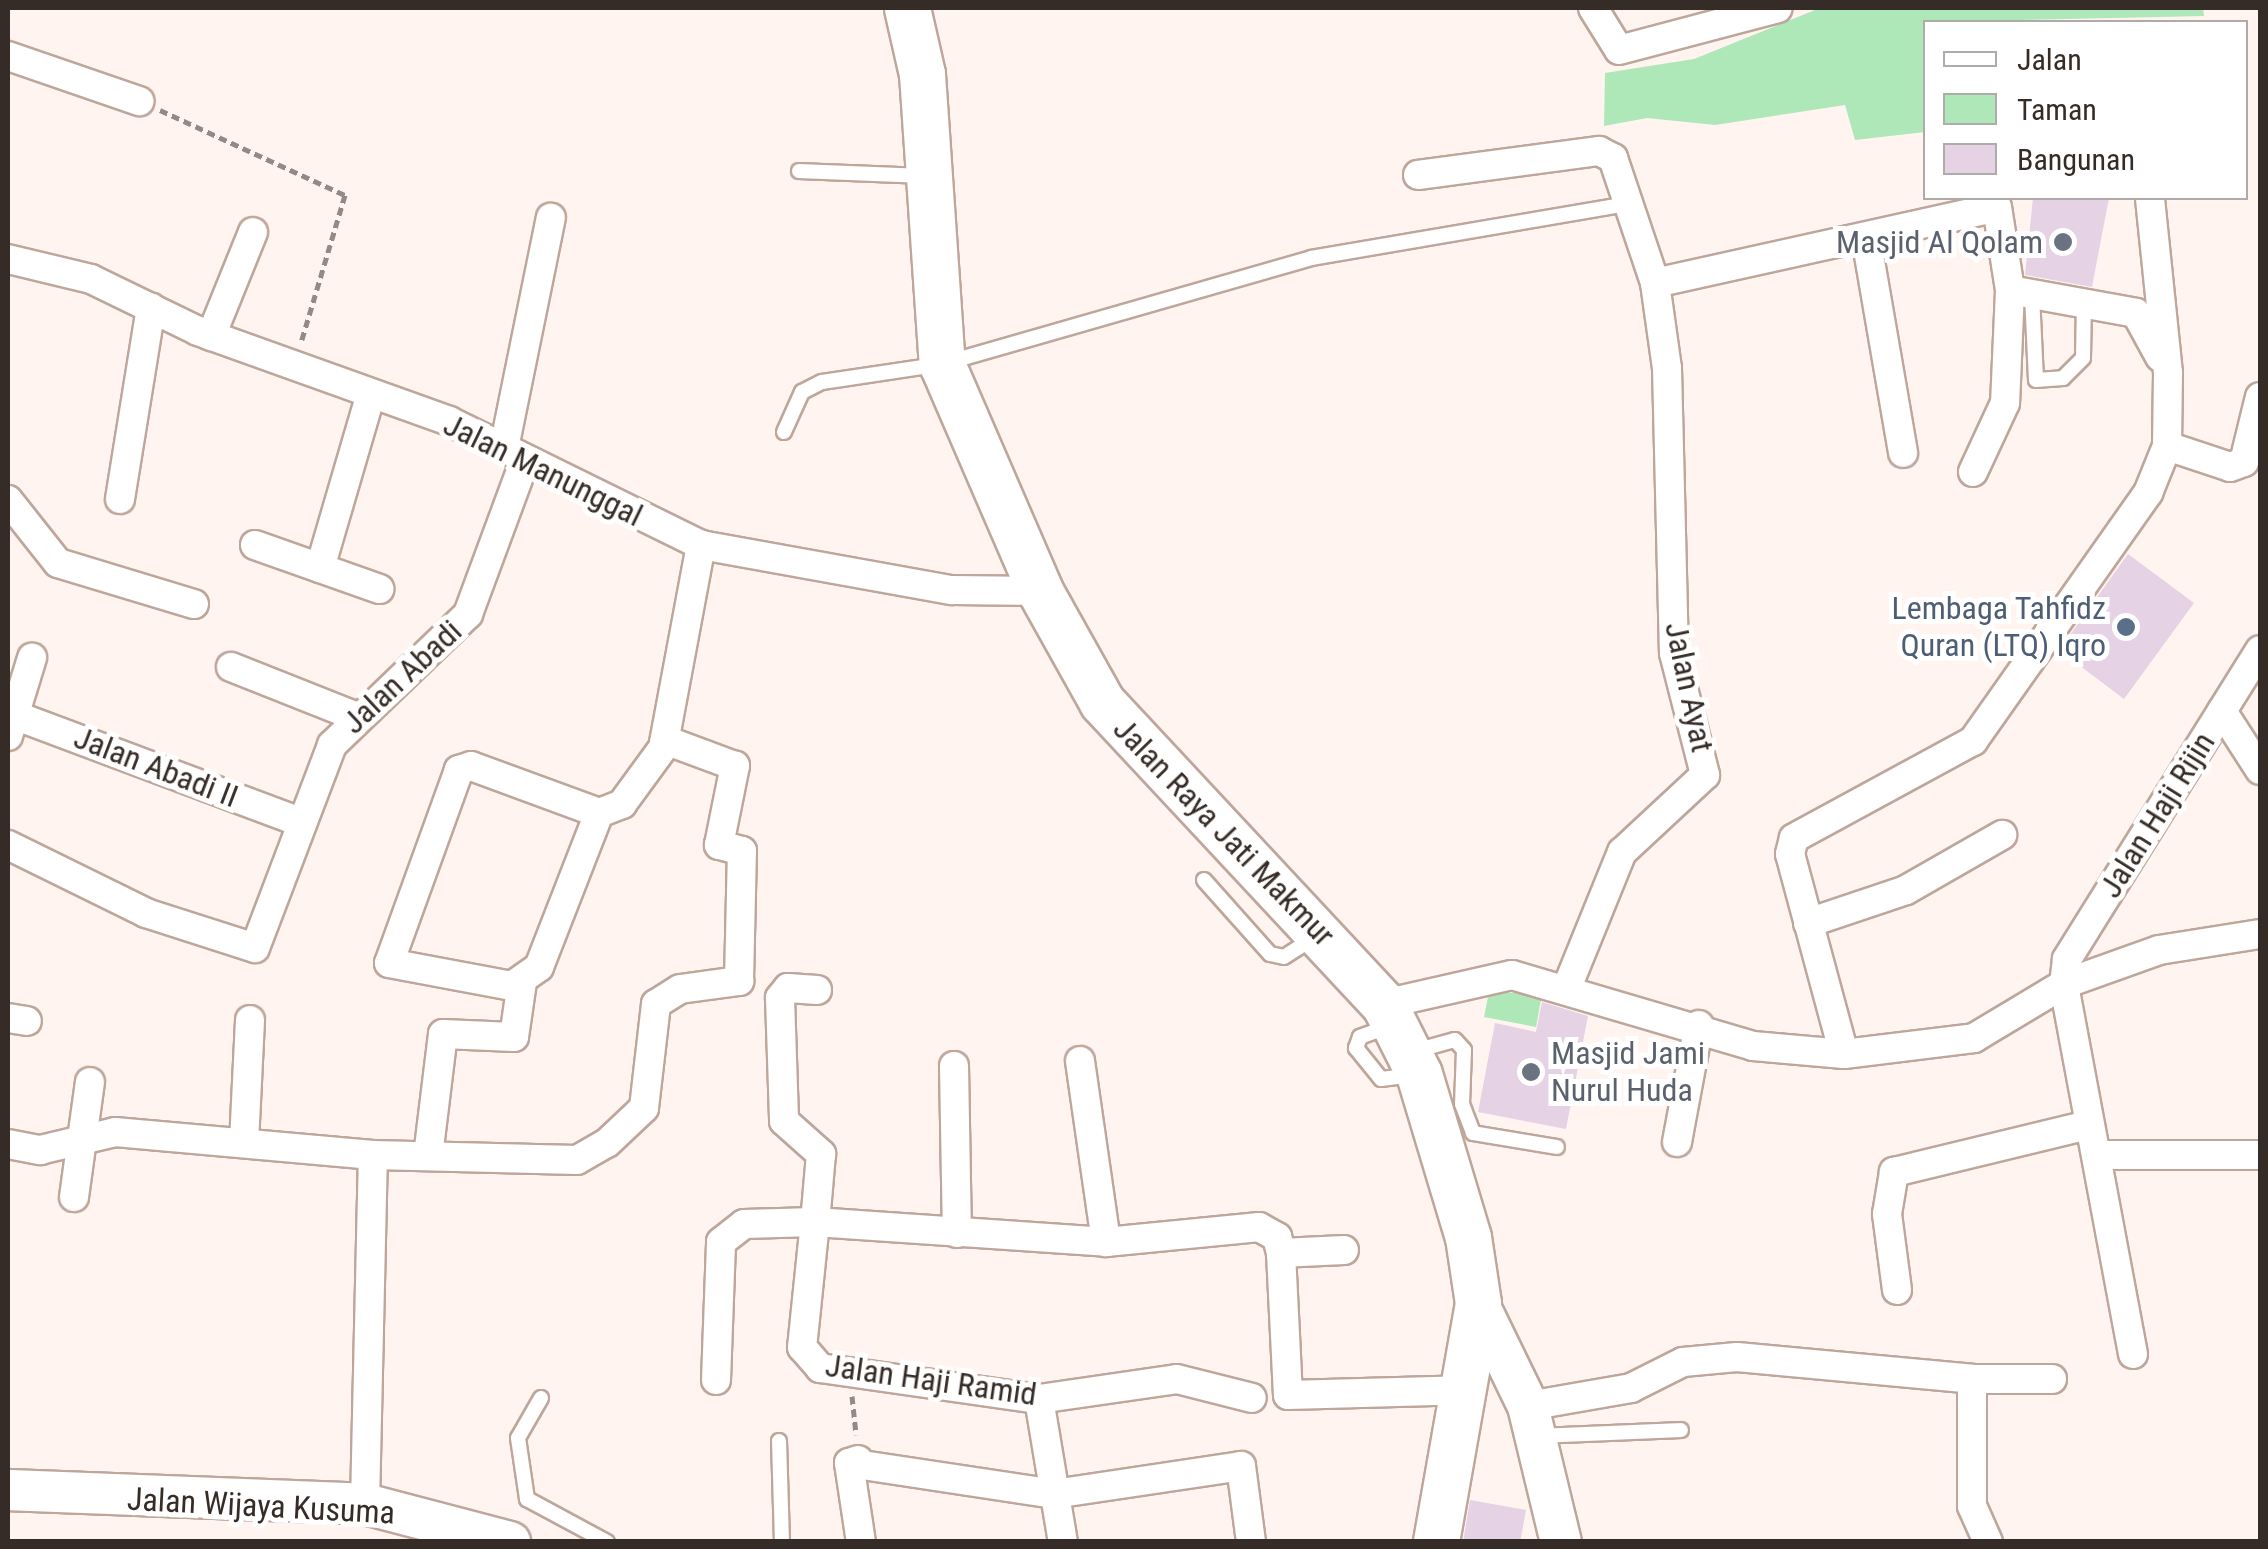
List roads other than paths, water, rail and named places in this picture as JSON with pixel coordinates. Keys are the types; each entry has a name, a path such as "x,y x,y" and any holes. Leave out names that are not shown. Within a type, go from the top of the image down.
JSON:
{"main road":[{"name":"Jalan Raya Jati Makmur","path":"908,8 929,176 942,364 1040,592 1102,702 1321,932 1402,1038 1459,1141 1478,1303 1436,1542"}],"street":[{"path":"1593,8 1609,44 1627,49 1665,44 1778,8"},
{"path":"8,56 139,101"},
{"name":"Jalan Ayat","path":"1418,175 1599,152 1613,158 1632,203 1654,283 1666,368 1674,653 1705,775 1622,852 1568,985"},
{"path":"1844,1054 1790,854 1794,838 1973,741 2129,522 2166,446 2168,373 2150,200"},
{"path":"1654,283 1998,207 2021,292 2004,403 1973,472"},
{"name":"Jalan Abadi","path":"8,844 146,913 254,948 297,821 332,745 356,717 468,614 514,454 551,218"},
{"path":"211,336 252,232"},
{"path":"1866,238 1904,453"},
{"name":"Jalan Manunggal","path":"8,259 91,279 211,336 371,394 514,454 701,546 952,590 1040,592"},
{"path":"2021,292 2136,313 2168,373"},
{"path":"120,499 151,307"},
{"path":"320,568 371,394"},
{"path":"2166,446 2244,462 2260,397"},
{"path":"8,500 58,563 194,604"},
{"path":"255,544 379,590"},
{"path":"522,982 468,983 389,963 450,780 472,766 599,813 622,804 665,740 701,546"},
{"name":"Jalan Haji Rijin","path":"2064,984 2067,959 2260,650"},
{"path":"11,725 32,658"},
{"path":"231,667 356,717"},
{"path":"2222,712 2260,770"},
{"name":"Jalan Abadi II","path":"11,725 297,821"},
{"path":"8,1144 40,1150 115,1132 373,1155 577,1160 608,1143 644,1108 656,1004 680,989 738,981 742,851 719,845 736,766 665,740"},
{"path":"428,1156 443,1034 514,1037 522,982 539,967 599,813"},
{"path":"1808,922 1906,890 2002,835"},
{"path":"1402,1038 1484,974 1568,985 1754,1046 1844,1054 1974,1038 2064,984 2159,950 2260,934"},
{"path":"2064,984 2133,1354"},
{"path":"815,1222 820,1154 784,1122 780,998 788,988 817,990"},
{"path":"244,1143 250,1020"},
{"path":"1677,1142 1699,1025"},
{"path":"1080,1060 1106,1242"},
{"path":"954,1066 957,1233"},
{"path":"74,1197 90,1082"},
{"path":"1897,1290 1886,1214 1892,1174 2089,1125"},
{"path":"365,1504 373,1155"},
{"path":"2098,1155 2260,1155"},
{"path":"716,1380 721,1242 744,1224 815,1222 1106,1242 1242,1225 1274,1233 1282,1254 1288,1395 1462,1390"},
{"name":"Jalan Haji Ramid","path":"815,1222 802,1347 811,1365 849,1373 923,1376 1039,1399 1176,1379 1252,1398"},
{"path":"1282,1254 1344,1250"},
{"path":"1478,1303 1531,1422 1561,1542"},
{"path":"1531,1422 1630,1388 1683,1362 1736,1357 1972,1378 2052,1380"},
{"path":"1972,1378 1972,1506 1988,1542"},
{"path":"1039,1399 1063,1542"},
{"path":"861,1542 854,1462 1054,1494 1240,1466 1251,1542"},
{"name":"Jalan Wijaya Kusuma","path":"8,1490 365,1504 510,1542"}],"lane":[{"path":"799,172 929,176"},
{"path":"784,432 802,392 822,382 942,364 1311,258 1632,203"},
{"path":"2021,292 2036,380 2063,378 2083,358 2084,303"},
{"path":"1204,880 1270,954 1292,954 1321,932"},
{"path":"1459,1141 1556,1147"},
{"path":"541,1398 518,1438 527,1499 607,1542"},
{"path":"1531,1422 1681,1430"},
{"path":"779,1441 782,1542"}],"place":[{"name":"Masjid Al Qolam","path":"2063,242"},
{"name":"Lembaga Tahfidz Quran (LTQ) Iqro","path":"2126,627"},
{"name":"Masjid Jami Nurul Huda","path":"1531,1072"}]}
